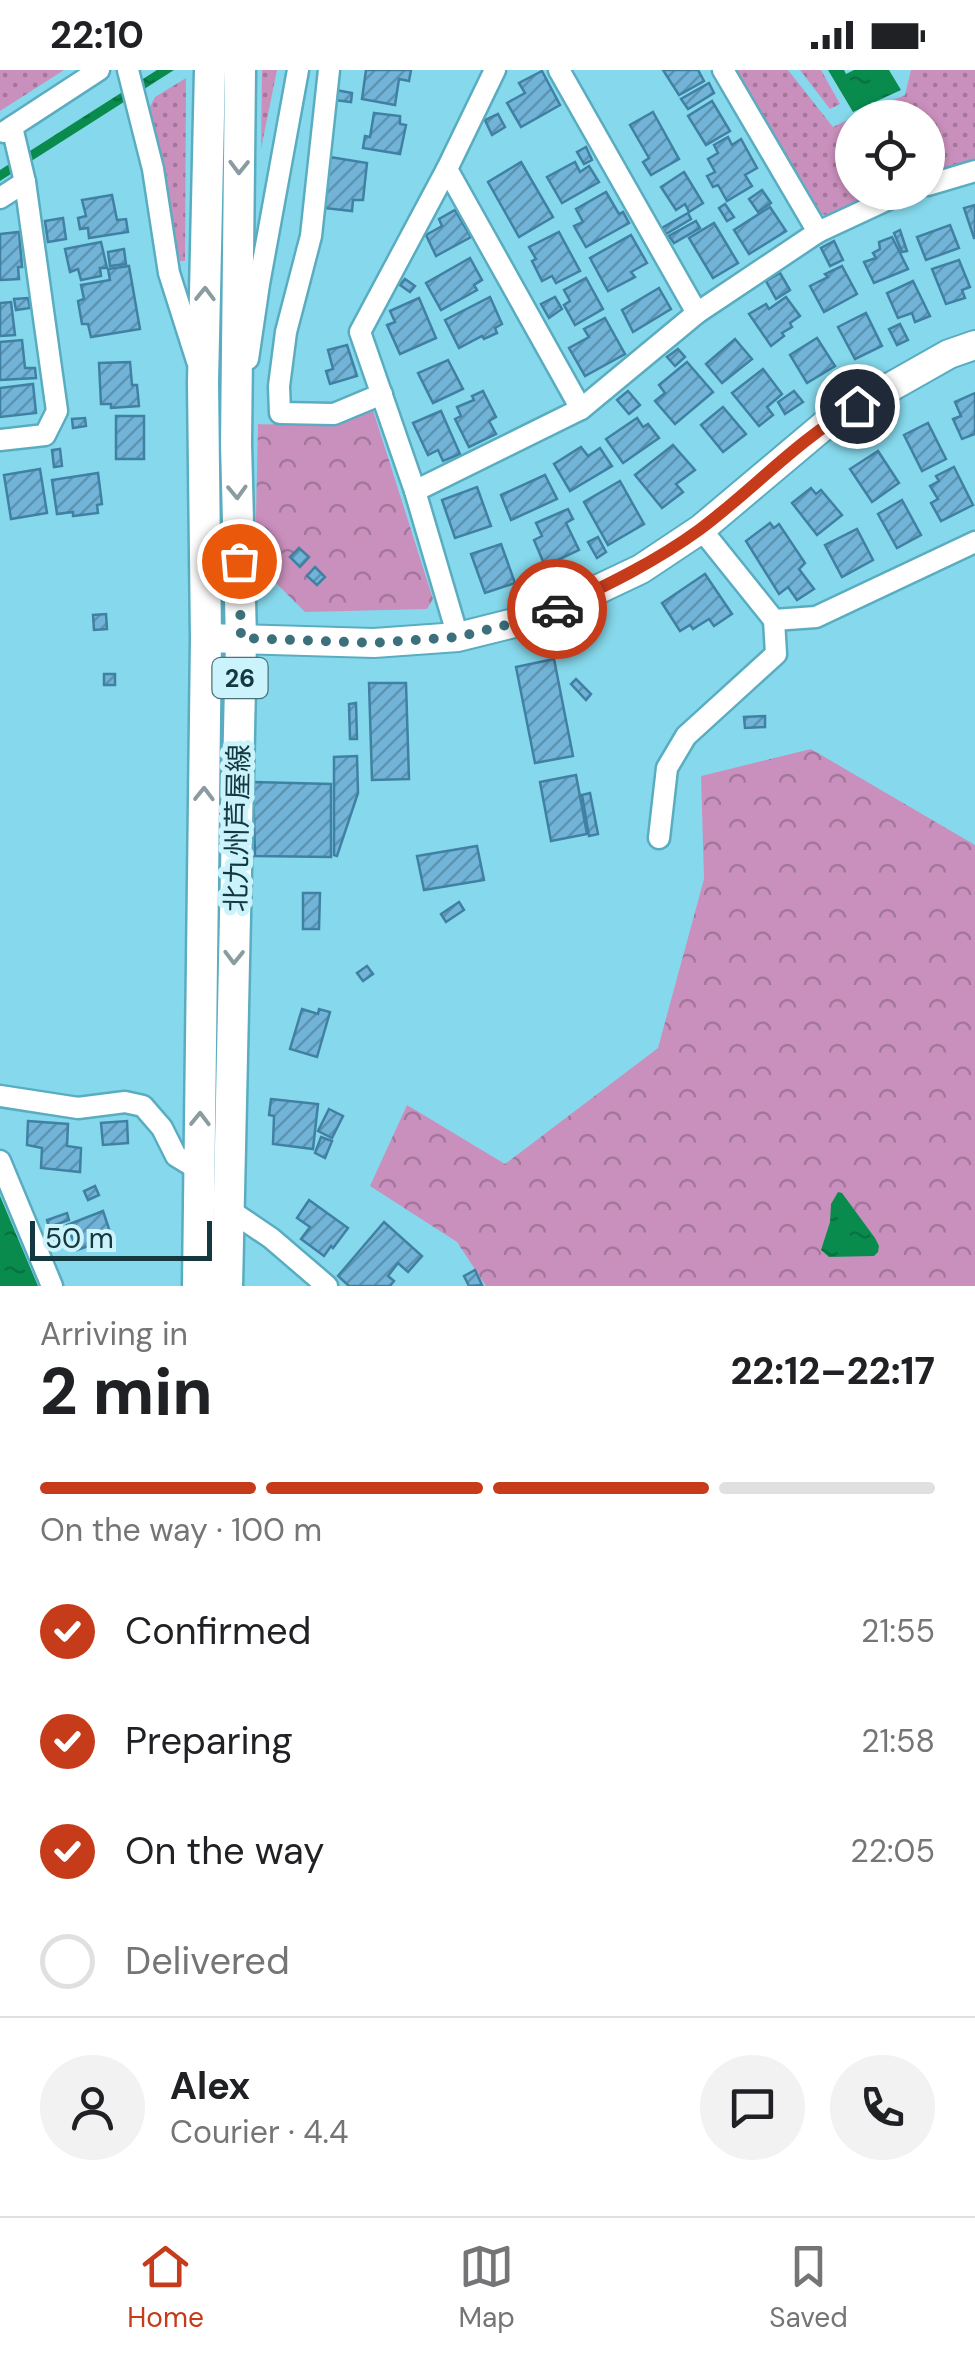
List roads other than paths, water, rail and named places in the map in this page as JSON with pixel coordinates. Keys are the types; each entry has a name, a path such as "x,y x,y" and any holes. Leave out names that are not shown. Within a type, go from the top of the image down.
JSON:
{"main road":[{"name":"北九州芦屋線","path":"198,1286 206,638 203,382 220,71"},
{"name":"北九州芦屋線","path":"220,71 241,638 226,1286"}],"street":[{"path":"0,440 45,435 57,411 25,182 6,130 98,70"},
{"path":"128,70 153,169 169,273 203,382"},
{"path":"236,444 259,284 298,70"},
{"path":"329,70 311,236 286,332 280,412 334,414 382,394"},
{"path":"458,637 416,491 360,332 448,169 495,70"},
{"path":"559,70 697,312"},
{"path":"723,70 818,232"},
{"path":"448,169 581,409"},
{"path":"945,180 975,171"},
{"path":"0,198 25,182"},
{"path":"416,491 581,409 697,312 818,232 865,210"},
{"path":"206,638 374,643 458,637 542,616 641,569 700,529 827,423 949,354 975,345"},
{"path":"659,838 667,768 686,736 776,654 774,620 700,529"},
{"path":"774,620 816,617 975,542"},
{"path":"0,1096 78,1108 125,1102 143,1106 162,1128 176,1156 200,1170"},
{"path":"0,1161 52,1286"},
{"path":"228,1210 271,1238 327,1286"}],"water":[{"path":"157,70 174,70 0,181 0,170"},
{"path":"828,70 844,70 846,74 854,70 889,70 901,90 879,100 846,100"},
{"path":"838,1192 875,1238 879,1246 874,1256 829,1257 821,1250 831,1204"},
{"path":"0,1196 38,1286 0,1286"}]}
